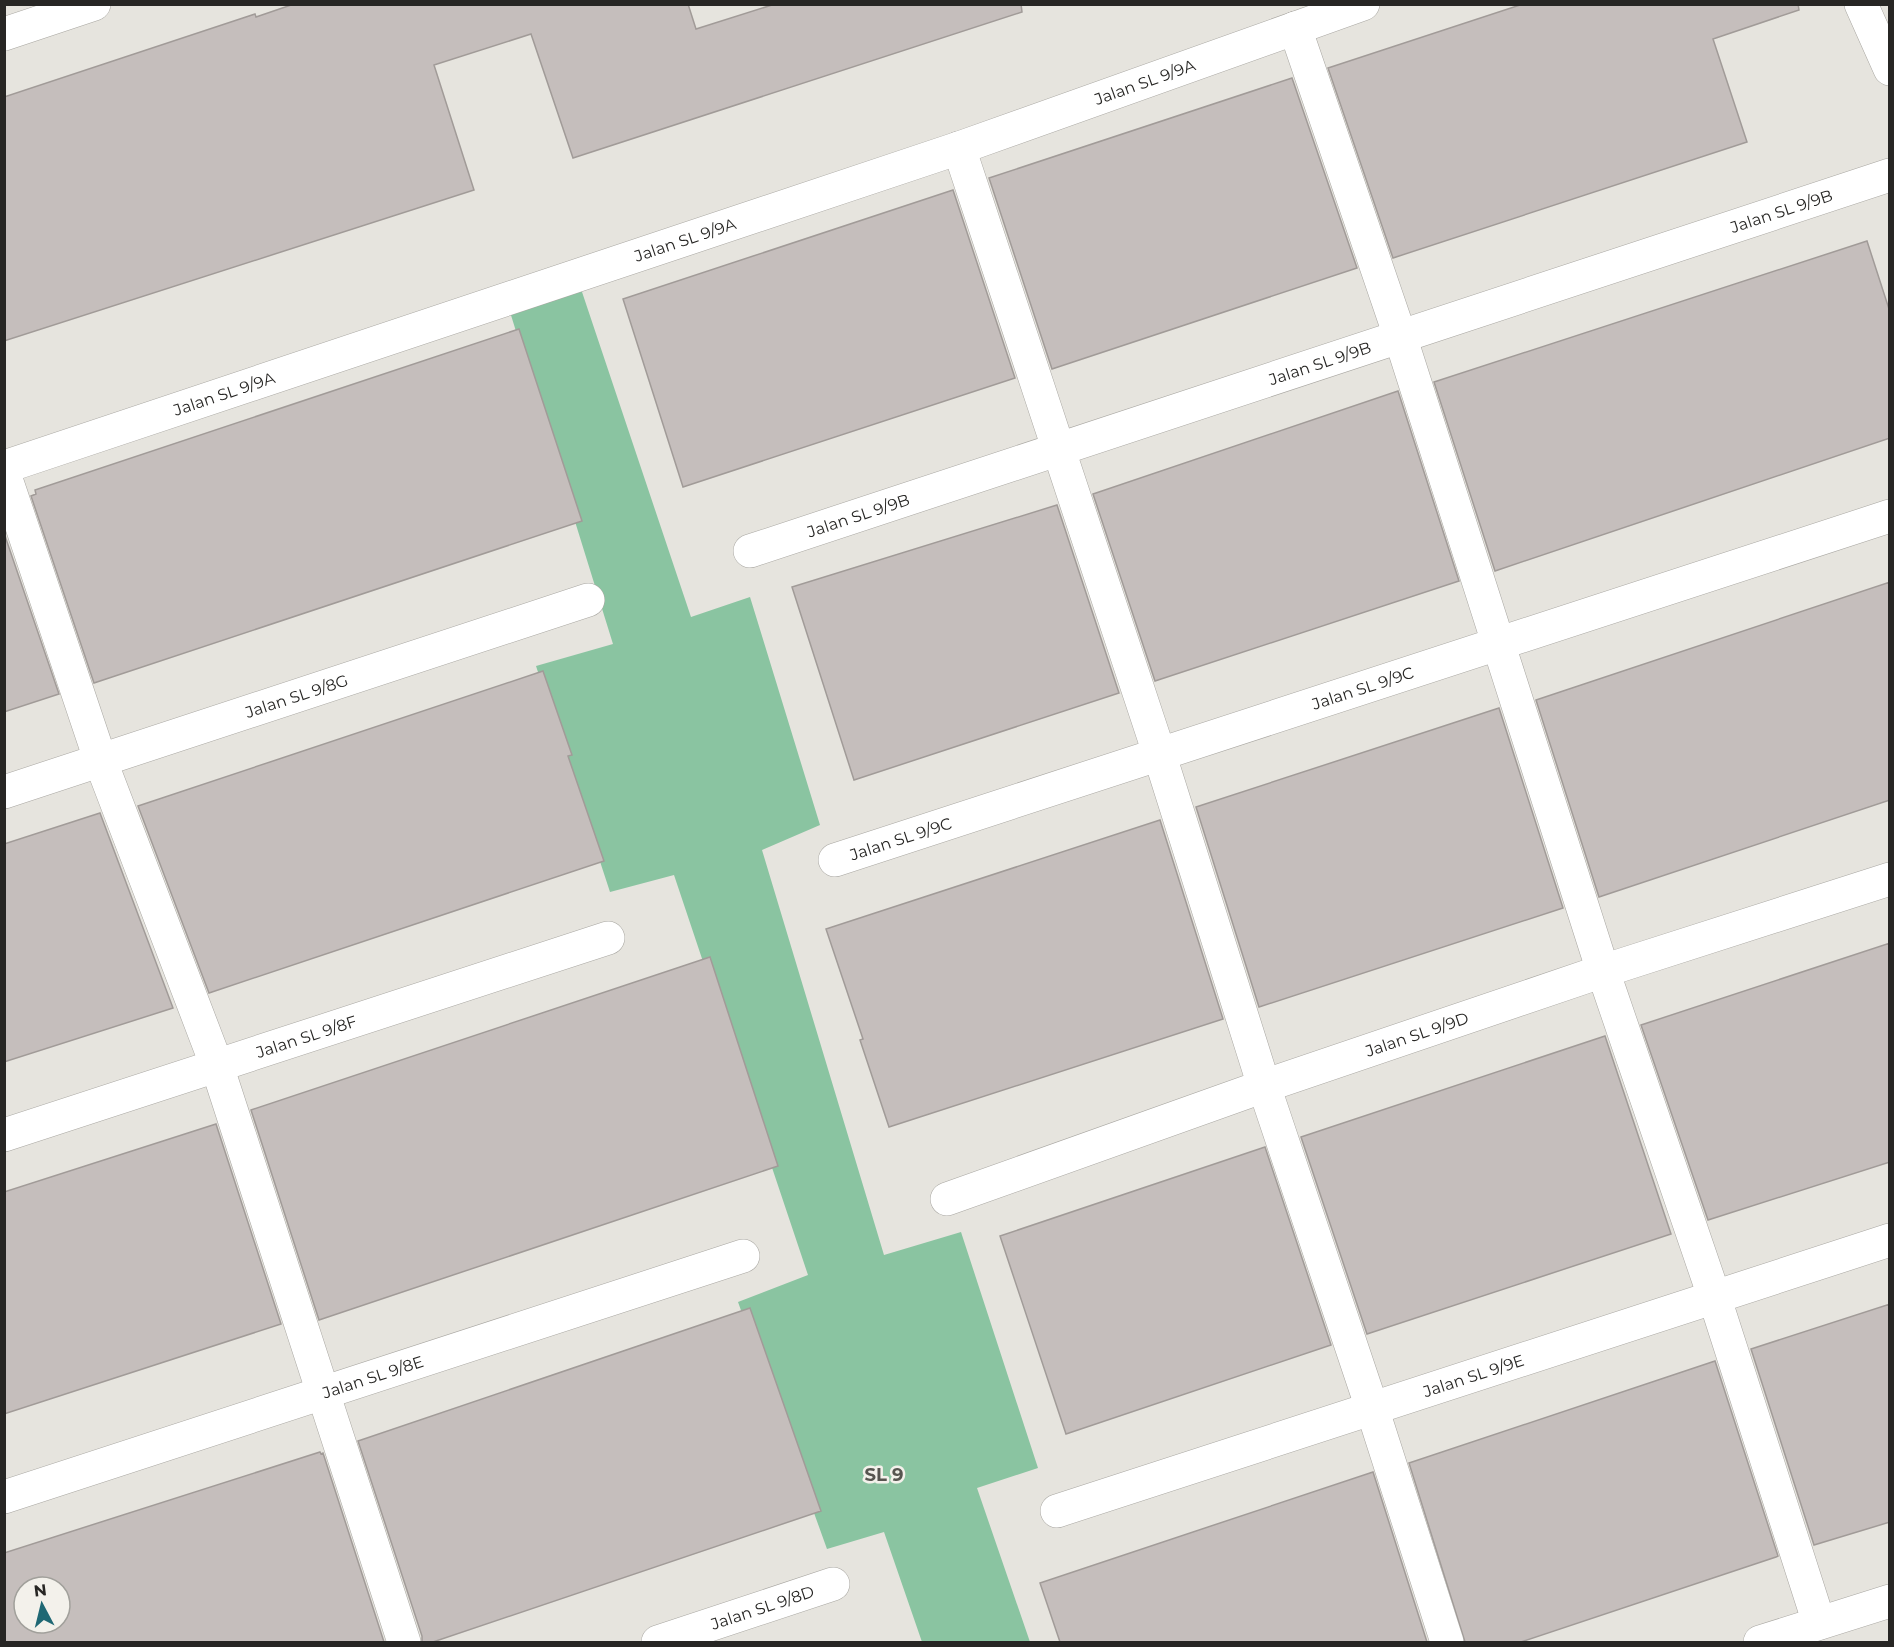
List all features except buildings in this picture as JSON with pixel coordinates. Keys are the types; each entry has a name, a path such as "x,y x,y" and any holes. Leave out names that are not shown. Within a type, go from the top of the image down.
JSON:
{"street":[{"path":"4,34 94,4"},
{"name":"Jalan SL 9/9A","path":"4,467 959,148 1363,4"},
{"path":"1861,4 1890,69"},
{"path":"1295,28 1400,336 1603,971 1714,1296 1819,1623"},
{"path":"959,148 1159,753 1264,1086 1372,1408 1447,1642"},
{"name":"Jalan SL 9/9B","path":"750,551 1890,175"},
{"path":"4,473 101,762 217,1066 404,1642"},
{"name":"Jalan SL 9/9C","path":"835,860 1497,642 1890,516"},
{"name":"Jalan SL 9/8G","path":"4,792 588,600"},
{"name":"Jalan SL 9/9D","path":"947,1199 1264,1086 1603,971 1890,879"},
{"name":"Jalan SL 9/8F","path":"4,1135 608,938"},
{"name":"Jalan SL 9/9E","path":"1057,1511 1890,1240"},
{"name":"Jalan SL 9/8E","path":"4,1497 743,1256"},
{"name":"Jalan SL 9/8D","path":"658,1642 833,1584"},
{"path":"1760,1642 1890,1601"}],"green space":[{"path":"579,283 691,617 750,597 820,825 762,850 884,1255 961,1232 1038,1468 977,1488 1030,1642 922,1642 884,1532 827,1549 738,1302 808,1275 674,875 610,892 536,666 613,644 506,299"}],"district":[{"name":"SL 9","path":"884,1475"}]}
